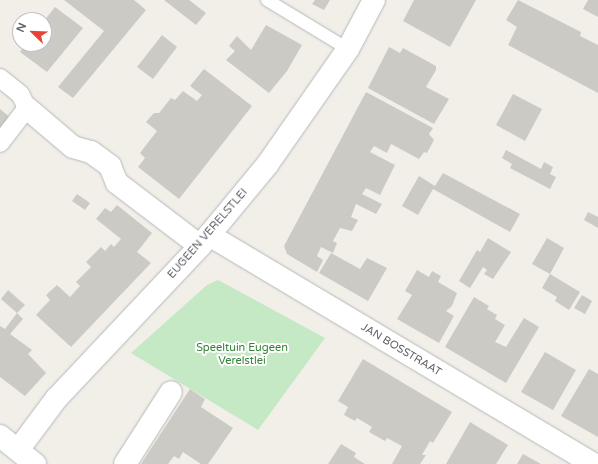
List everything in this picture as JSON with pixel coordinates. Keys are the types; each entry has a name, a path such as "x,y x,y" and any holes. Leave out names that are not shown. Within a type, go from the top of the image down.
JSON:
{"street":[{"name":"EUGEEN VERELSTLEI","path":"18,450 56,398 205,240 267,165 348,49 374,0"},
{"path":"0,78 20,94 27,108 0,143"},
{"name":"JAN BOSSTRAAT","path":"27,108 73,147 91,152 110,166 117,183 205,240 593,464"},
{"path":"125,464 171,392"},
{"path":"0,436 35,464"}],"lane":[{"path":"267,0 348,49"}],"green space":[{"name":"Speeltuin Eugeen Verelstlei","path":"218,280 325,338 258,430 131,353 207,285"}],"building":[{"path":"64,0 134,0 146,10 73,98 58,87 104,31"},
{"path":"164,0 189,0 206,13 196,25"},
{"path":"315,0 330,0 324,10 312,4"},
{"path":"414,0 476,0 450,47 403,21"},
{"path":"518,0 581,32 580,36 598,45 598,93 508,45 517,27 506,20"},
{"path":"588,0 598,0 598,17 583,9"},
{"path":"55,7 83,28 47,72 20,52 52,52 51,12"},
{"path":"266,25 302,45 287,71 269,93 226,60 235,51 229,46 237,36 251,50"},
{"path":"162,35 177,47 153,79 137,67"},
{"path":"389,47 400,53 403,48 436,66 436,70 426,87 449,99 434,124 368,88"},
{"path":"204,69 252,106 179,199 138,167 145,158 140,153 157,131 146,122 154,113 159,113 171,98 175,100 183,91 197,101 202,95 190,86"},
{"path":"366,92 433,128 429,134 434,140 427,153 424,152 419,159 391,144 387,153 374,146 370,152 395,165 380,195 366,188 362,194 382,204 376,214 356,204 351,217 358,220 352,231 340,228 333,241 337,243 333,253 321,247 317,256 323,260 317,272 287,254 284,246"},
{"path":"513,94 542,109 525,141 496,125"},
{"path":"0,109 13,120 0,137"},
{"path":"506,150 541,169 544,162 553,167 550,174 556,177 550,189 510,168 512,164 502,158"},
{"path":"443,173 520,214 510,232 433,189 418,215 402,206 419,176 435,186"},
{"path":"77,194 90,203 85,210 72,201"},
{"path":"117,205 152,233 137,252 151,263 71,347 36,315 50,300 46,295 57,285 70,297 80,286 76,282 91,267 86,262 101,247 105,251 111,244 114,247 121,239 96,219 105,208 111,212"},
{"path":"588,212 598,217 598,228 584,220"},
{"path":"488,238 511,252 493,279 484,274 487,270 483,267 470,288 459,281 477,250 480,252"},
{"path":"547,238 564,248 550,274 532,264"},
{"path":"331,253 360,269 367,258 387,268 368,301 319,273"},
{"path":"417,270 429,277 432,271 441,276 438,282 457,293 452,306 446,311 454,316 439,343 397,319 412,295 405,291"},
{"path":"550,274 580,292 569,310 555,301 557,297 542,288"},
{"path":"8,290 25,305 17,313 1,299"},
{"path":"582,295 592,301 585,314 574,308"},
{"path":"474,297 489,306 487,309 497,315 495,319 505,325 495,342 506,347 524,318 539,327 506,383 445,347"},
{"path":"17,313 23,319 10,334 32,350 28,354 46,373 25,396 0,377 0,326 5,329"},
{"path":"545,352 576,370 553,410 521,392"},
{"path":"363,359 452,412 433,443 430,441 422,455 426,455 420,464 392,464 402,446 387,438 385,441 369,432 372,427 357,418 355,421 344,415 348,407 338,401"},
{"path":"589,369 598,374 598,437 561,416"},
{"path":"190,389 205,399 201,407 233,428 208,464 201,464 183,452 179,459 174,456 168,464 141,464"},
{"path":"470,422 508,445 496,464 446,464"},
{"path":"341,444 356,453 354,457 365,464 328,464"},
{"path":"523,454 541,464 517,464"}]}
